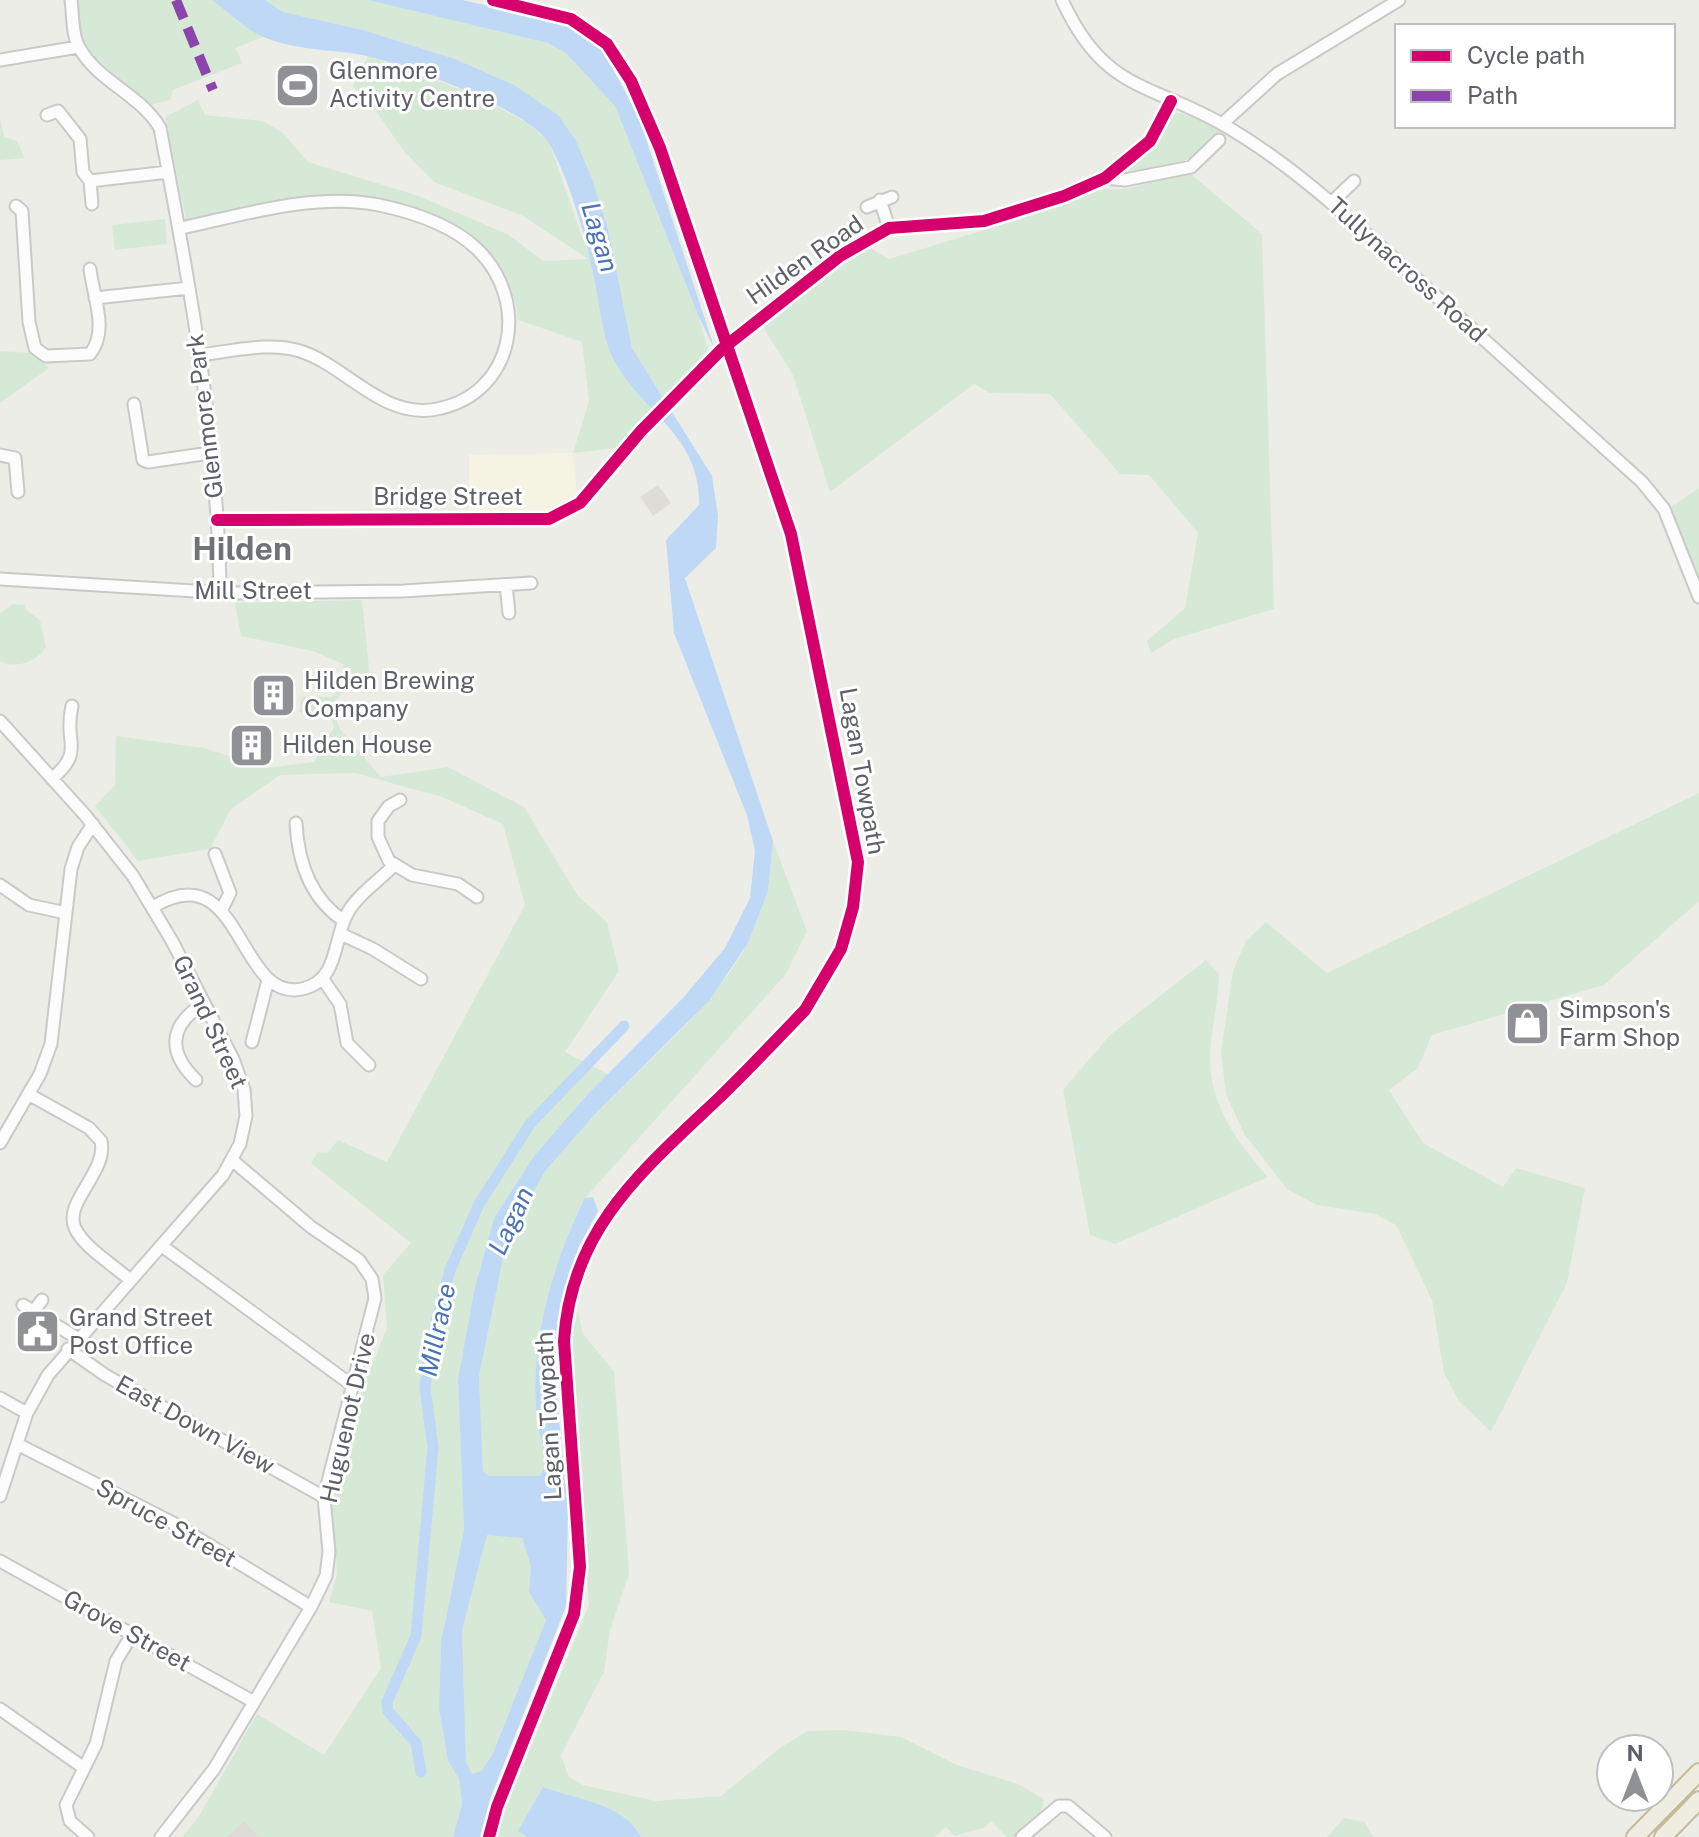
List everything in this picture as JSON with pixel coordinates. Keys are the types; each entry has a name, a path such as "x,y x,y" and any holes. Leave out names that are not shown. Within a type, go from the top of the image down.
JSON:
{"highway":[{"path":"1635,1837 1699,1772"},
{"path":"1663,1837 1699,1800"}],"street":[{"path":"0,60 78,47 71,0"},
{"name":"Tullynacross Road","path":"1062,0 1078,31 1101,62 1135,86 1222,124 1258,145 1331,203 1642,482 1664,509 1699,597"},
{"path":"1222,124 1277,74 1399,0"},
{"name":"Glenmore Park","path":"78,47 90,63 152,114 160,128 181,228 198,355 217,520 220,592"},
{"name":"Hilden Road","path":"684,388 722,349 840,256 889,228 984,221 1064,196 1105,178 1150,141 1171,101"},
{"path":"47,115 58,111 80,139 83,172 90,181 92,204"},
{"name":"Hilden Road","path":"1105,178 1125,180 1191,167 1219,140"},
{"path":"90,181 168,172"},
{"path":"1331,203 1354,181"},
{"path":"867,207 886,199 889,228"},
{"path":"181,228 321,203 389,207 426,219 477,249 503,285 510,313 510,337 504,360 483,385 460,403 435,409 416,410 381,400 299,351 263,348 198,355"},
{"path":"16,206 22,211 29,322 35,348 53,358 90,354 98,344 100,329 90,269"},
{"path":"95,298 189,288"},
{"name":"Bridge Street","path":"217,520 549,519 580,503 641,431 684,388"},
{"path":"134,404 143,460 148,462 210,453"},
{"path":"0,455 15,458 18,492"},
{"name":"Mill Street","path":"0,579 220,592 403,591 531,583"},
{"path":"506,585 509,613"},
{"path":"52,779 69,762 73,753 68,730 72,706"},
{"name":"Grand Street","path":"0,721 93,824 153,907 233,1059 247,1103 244,1131 232,1160 162,1246 77,1338 40,1387 27,1413 0,1496"},
{"path":"400,800 383,813 377,828 393,866 423,879 458,884 477,897"},
{"path":"296,823 299,848 311,884 324,905 344,921"},
{"path":"2,1137 30,1095 51,1044 74,857 93,824"},
{"path":"215,854 230,893 221,911"},
{"path":"153,907 186,893 201,897 221,911 268,980 294,990 309,987 322,978 334,957 351,908 393,866"},
{"path":"0,885 29,905 66,913"},
{"path":"341,934 373,949 421,979"},
{"path":"322,978 340,1004 347,1043 369,1065"},
{"path":"252,1042 268,980"},
{"path":"196,1080 180,1063 175,1046 186,1017 203,1004"},
{"path":"30,1095 89,1128 101,1141 102,1159 75,1207 73,1222 80,1236 130,1280"},
{"name":"Huguenot Drive","path":"161,1837 202,1787 311,1607 329,1564 324,1497 373,1310 372,1279 359,1260 311,1227 232,1160"},
{"path":"162,1246 353,1386"},
{"path":"42,1300 28,1308 77,1338"},
{"name":"East Down View","path":"68,1349 105,1375 324,1497"},
{"path":"0,1398 27,1413"},
{"name":"Spruce Street","path":"17,1444 173,1523 311,1607"},
{"name":"Grove Street","path":"0,1561 254,1702"},
{"path":"88,1837 70,1821 66,1805 96,1744 116,1661 133,1633"},
{"path":"0,1709 84,1768"},
{"path":"1022,1837 1051,1809 1059,1806 1068,1806 1105,1837"}],"shaded area":[{"path":"76,0 212,0 263,37 236,48 242,63 173,90 170,100 151,105 87,51 79,29"},
{"path":"265,0 368,0 548,43 566,53 615,106 698,315 709,353 663,397 632,348 608,229 576,141 514,85 455,59 363,30 283,12"},
{"path":"368,56 476,95 527,123 549,142 590,259 610,351 655,409 618,448 573,453 589,401 582,342 518,320 515,302 500,272 479,246 365,198 186,220 165,117 198,100 205,115 262,121 282,132 308,162 419,196 509,235 543,261 588,259 523,216 434,182 403,150 367,98 353,87"},
{"path":"1181,113 1222,130 1200,151 1176,165 1149,174 1119,175 1151,148 1174,114"},
{"path":"0,117 4,137 17,141 25,158 0,160"},
{"path":"1190,173 1262,234 1274,609 1174,639 1151,653 1147,641 1185,608 1198,533 1149,475 1120,474 1050,394 990,393 974,384 830,492 793,375 763,327 839,264 868,247 889,259 1024,218 1104,189 1125,189"},
{"path":"165,219 167,244 115,250 112,225"},
{"path":"0,351 32,353 49,368 0,403"},
{"path":"573,453 577,495 553,510 544,514 469,514 469,455"},
{"path":"658,485 671,503 653,516 640,497"},
{"path":"1699,488 1699,581 1671,507"},
{"path":"362,600 370,677 345,689 331,706 340,729 381,777 448,767 524,807 578,896 607,922 619,971 565,1052 610,1075 586,1096 534,1156 494,1218 474,1291 458,1380 464,1530 441,1642 439,1709 448,1761 459,1779 462,1804 453,1837 260,1837 244,1821 226,1837 182,1837 199,1816 257,1714 324,1755 381,1668 372,1611 329,1602 337,1574 332,1496 361,1393 387,1328 383,1275 411,1243 311,1163 318,1152 327,1153 338,1140 387,1162 525,905 503,824 442,797 355,773 280,775 231,809 210,849 138,861 95,806 115,785 116,736 204,748 266,768 314,762 334,727 331,716 299,712 301,697 332,697 343,685 343,664 313,651 241,636 235,603"},
{"path":"13,604 25,605 25,609 40,620 46,647 32,660 13,665 0,661 0,613"},
{"path":"1699,793 1699,901 1604,985 1432,1035 1418,1068 1389,1090 1423,1143 1503,1187 1516,1168 1585,1188 1567,1283 1491,1432 1459,1401 1444,1373 1432,1300 1396,1225 1375,1214 1317,1205 1287,1189 1245,1135 1226,1095 1221,1052 1233,971 1246,941 1266,922 1327,973"},
{"path":"773,841 807,931 786,974 585,1198 559,1258 541,1327 536,1362 539,1430 548,1461 540,1476 489,1476 483,1471 479,1376 505,1249 520,1212 546,1170 597,1112 691,1020 730,972 748,943 768,891"},
{"path":"1206,960 1219,974 1210,1055 1214,1090 1227,1122 1268,1177 1115,1244 1090,1235 1063,1090 1110,1035"},
{"path":"578,1311 583,1334 614,1371 629,1574 610,1630 604,1672 561,1755 569,1777 583,1785 656,1801 721,1796 780,1748 807,1731 844,1730 901,1737 957,1765 1018,1784 1044,1799 1041,1812 1015,1837 1007,1837 991,1821 983,1828 954,1836 946,1827 935,1837 641,1837 544,1787 519,1831 527,1837 494,1837 589,1605 572,1335"},
{"path":"487,1534 522,1538 531,1566 529,1592 546,1620 492,1754 481,1771 472,1775 466,1762 462,1630"},
{"path":"1344,1818 1365,1822 1373,1837 1327,1837"},
{"path":"244,1821 260,1837 226,1837"}],"water":[{"name":"Lagan","path":"212,0 265,0 283,12 363,30 455,59 514,85 558,115 576,141 608,229 632,348 712,476 718,516 716,548 685,578 773,841 768,891 748,943 709,1001 597,1112 546,1170 521,1212 505,1249 479,1376 483,1471 489,1476 540,1476 548,1461 539,1430 536,1397 536,1362 541,1327 559,1258 585,1198 593,1197 598,1211 578,1248 562,1302 554,1366 568,1512 566,1606 490,1799 481,1837 453,1837 462,1804 459,1779 448,1761 439,1709 441,1642 464,1530 458,1380 474,1291 494,1218 534,1156 586,1096 683,998 725,948 750,898 755,851 747,815 674,633 666,540 699,505 697,480 679,440 636,392 611,354 583,230 572,195 550,145 520,118 467,91 367,56 303,48 266,38","holes":["487,1535 522,1538 531,1566 529,1592 546,1620 492,1755 481,1771 472,1774 466,1762 462,1630"]},
{"path":"368,0 462,0 548,19 580,31 603,50 639,118 715,350 698,315 615,106 566,53 548,43"},
{"path":"543,1787 611,1810 633,1826 641,1837 527,1837 518,1831"}],"waterway":[{"name":"Millrace","path":"421,1772 416,1743 388,1711 387,1702 416,1636 433,1447 425,1388 430,1345 450,1270 479,1204 530,1124 624,1026"}],"marked path":[{"path":"176,0 213,90"}],"cycle path":[{"name":"Lagan Towpath","path":"489,1837 497,1807 574,1614 580,1567 564,1341 580,1265 596,1233 639,1176 805,1010 841,949 853,907 858,862 791,534 660,148 631,81 607,44 571,19 493,0"},
{"path":"217,520 549,519 580,503 641,431 722,349 840,256 889,228 984,221 1064,196 1105,178 1150,141 1171,101"}],"place":[{"name":"Glenmore Activity Centre","path":"298,85"},
{"name":"Hilden Brewing Company","path":"273,695"},
{"name":"Hilden House","path":"251,745"},
{"name":"Simpson's Farm Shop","path":"1528,1024"},
{"name":"Grand Street Post Office","path":"38,1332"}],"district":[{"name":"Hilden","path":"242,549"}]}
